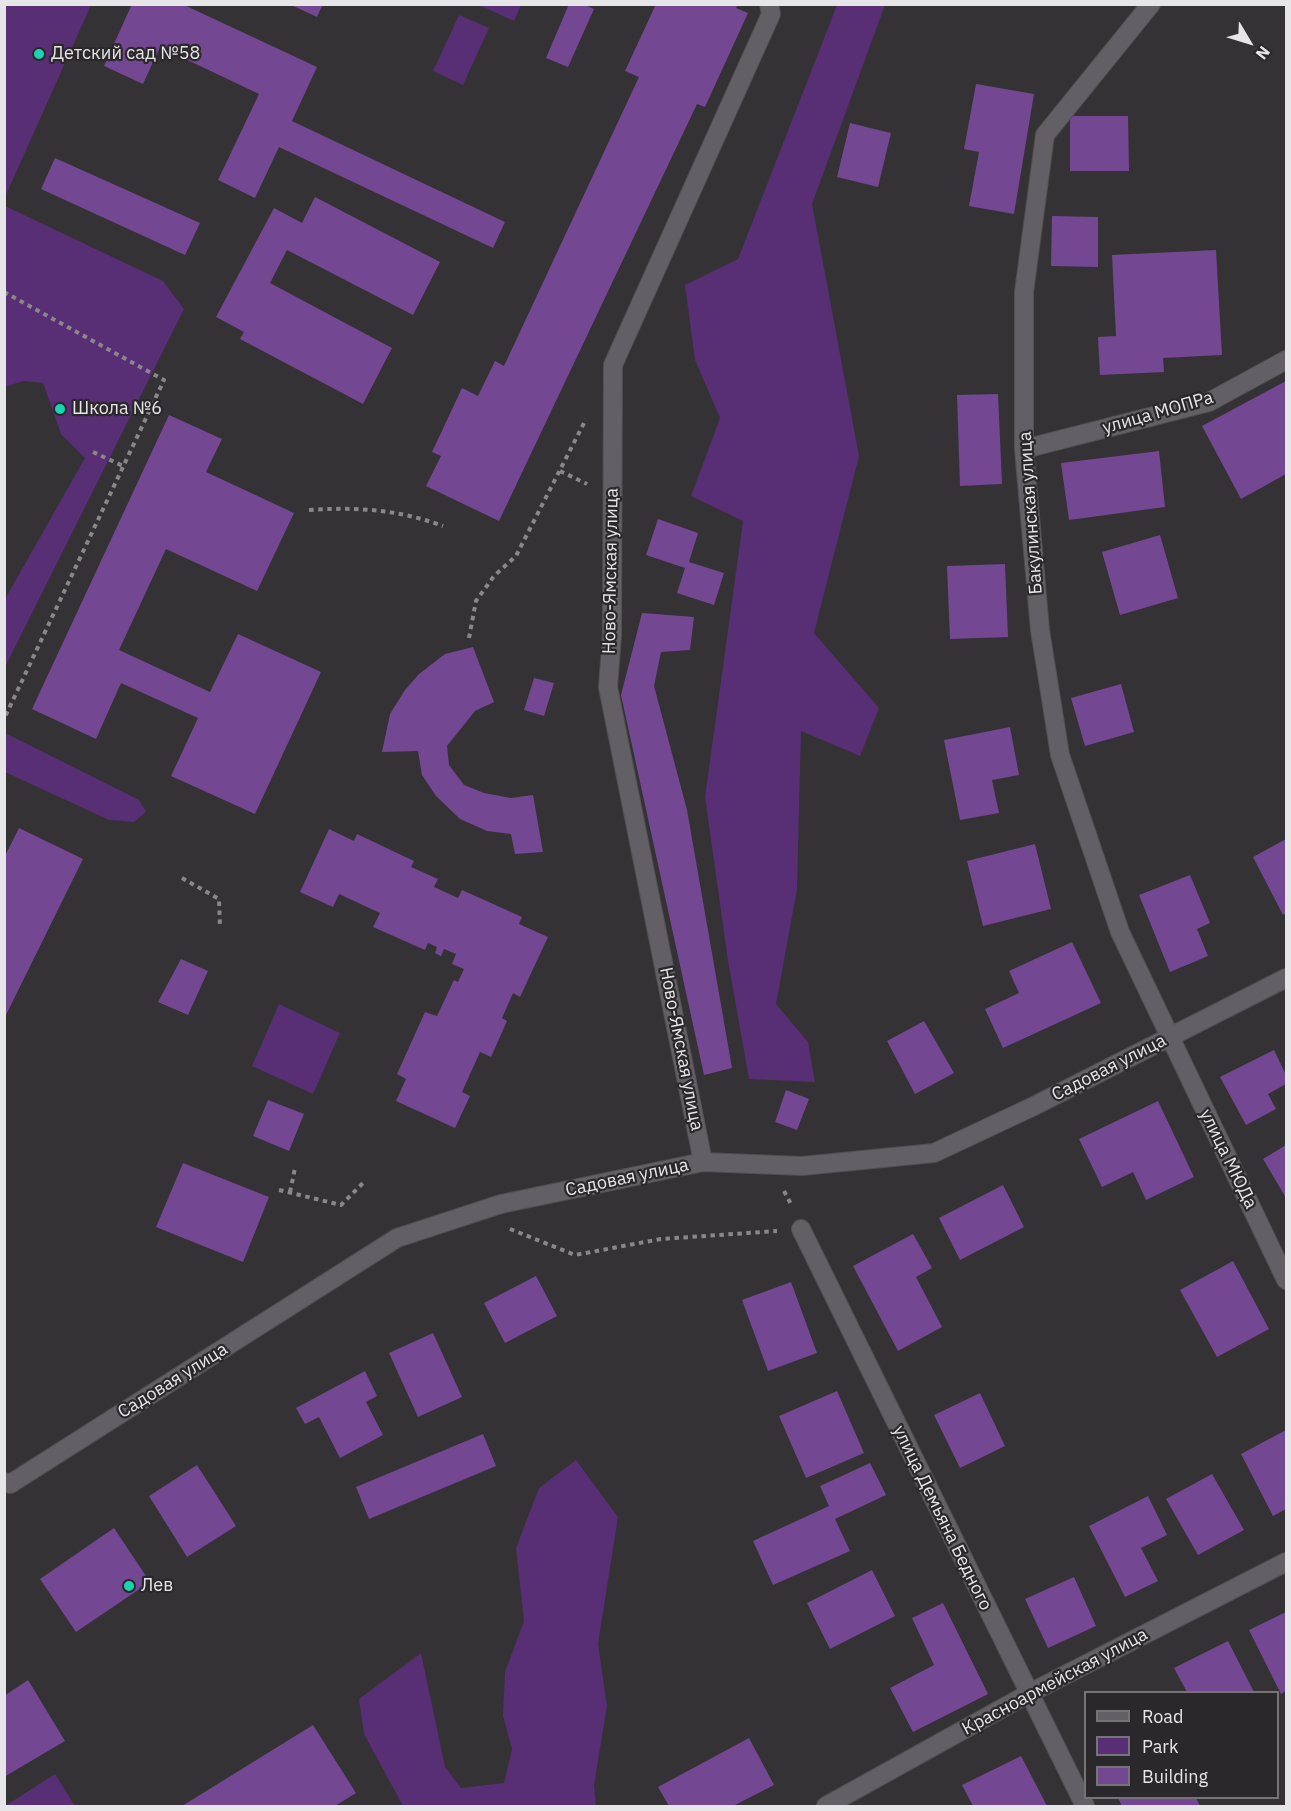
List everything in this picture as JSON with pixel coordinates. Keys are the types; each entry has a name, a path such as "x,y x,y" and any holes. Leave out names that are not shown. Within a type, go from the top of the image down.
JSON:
{"street":[{"name":"Ново-Ямская улица","path":"703,1161 608,687 612,635 613,365 771,14 769,4"},
{"name":"Бакулинская улица","path":"1150,4 1045,135 1024,292 1024,449 1040,630 1060,754 1120,932 1170,1038"},
{"name":"улица МОПРа","path":"1024,449 1209,402 1287,360"},
{"name":"Садовая улица","path":"4,1482 10,1484 398,1238 501,1204 703,1161 802,1166 934,1153 1287,978"},
{"name":"улица МЮДа","path":"1170,1038 1287,1280"},
{"name":"улица Демьяна Бедного","path":"801,1229 1085,1806"},
{"name":"Красноармейская улица","path":"826,1806 1028,1694 1287,1562"}],"path":[{"path":"4,292 164,380 4,719"},
{"path":"469,638 476,601 494,576 516,556 586,418"},
{"path":"93,452 123,466"},
{"path":"560,471 588,485"},
{"path":"309,510 358,507 426,519 443,525"},
{"path":"182,878 219,898 220,927"},
{"path":"290,1192 296,1168"},
{"path":"279,1190 341,1205 364,1182"},
{"path":"473,1214 575,1255 661,1239 801,1229"}],"green space":[{"name":"Детский сад №58","path":"5,4 91,5 5,197"},
{"path":"479,5 521,5 514,21"},
{"path":"837,5 885,5 812,204 859,456 814,633 879,708 860,756 801,731 797,889 776,1004 808,1042 815,1082 749,1079 728,961 705,797 743,521 691,496 720,418 695,360 685,285 738,259"},
{"path":"459,15 489,28 463,85 433,71"},
{"name":"Школа №6","path":"5,206 163,281 184,309 5,667 5,599 85,458 61,434 43,383 23,381 5,387"},
{"path":"5,733 139,800 146,812 134,822 109,820 5,772"},
{"path":"279,1004 340,1033 313,1094 252,1066"},
{"path":"576,1460 618,1517 598,1644 607,1706 594,1785 596,1806 403,1806 364,1734 359,1699 421,1653 445,1767 461,1788 504,1783 512,1749 503,1716 505,1672 524,1621 516,1548 539,1488"},
{"path":"55,1774 75,1806 5,1806"}],"building":[{"path":"132,4 182,4 317,67 292,121 505,222 493,248 279,147 255,198 218,180 259,94 160,47 143,84 104,66"},
{"path":"289,4 323,4 317,17"},
{"path":"569,4 583,4 594,9 568,67 546,58"},
{"path":"656,4 738,4 736,8 748,13 705,107 697,104 499,521 426,486 441,456 432,452 462,388 478,396 495,361 504,366 639,77 625,71"},
{"path":"976,84 1034,94 1014,214 969,206 979,152 964,149"},
{"path":"1070,116 1128,116 1129,171 1070,171"},
{"path":"850,123 891,133 878,187 837,177"},
{"path":"55,158 200,223 185,255 41,189"},
{"path":"315,197 440,262 413,315 287,250 270,283 392,348 363,404 240,339 244,332 216,317 274,208 302,223"},
{"path":"1052,216 1098,217 1098,267 1051,266"},
{"path":"1216,250 1222,355 1163,358 1164,372 1100,375 1098,337 1116,336 1112,255"},
{"path":"1286,381 1286,474 1241,499 1202,426"},
{"path":"998,394 1002,484 960,486 957,395"},
{"path":"169,415 222,439 206,472 294,513 257,591 166,549 119,650 210,692 238,634 321,672 255,814 171,776 198,718 121,683 96,739 32,709"},
{"path":"1159,451 1165,507 1069,520 1061,463"},
{"path":"658,519 698,533 689,562 724,573 714,605 677,593 685,568 646,555"},
{"path":"1160,535 1178,598 1120,615 1102,552"},
{"path":"1005,564 1008,637 950,639 947,566"},
{"path":"642,613 694,617 690,650 661,652 654,686 687,810 732,1068 704,1075 621,695"},
{"path":"473,647 494,702 475,711 447,746 449,765 464,785 484,793 511,798 533,795 543,852 515,854 511,834 487,831 460,819 436,796 422,775 418,751 382,752 390,714 405,690 419,674 445,654"},
{"path":"534,678 554,683 544,716 524,710"},
{"path":"1121,684 1134,732 1085,746 1071,698"},
{"path":"1010,727 1019,775 992,780 999,813 960,820 944,740"},
{"path":"19,828 83,859 4,1019 4,858"},
{"path":"329,829 354,841 357,834 414,861 411,867 438,879 434,887 458,898 462,890 522,917 519,924 548,937 520,997 513,993 502,1018 507,1021 491,1057 480,1052 462,1092 470,1096 455,1128 396,1101 406,1079 397,1074 425,1012 437,1016 454,980 458,982 464,969 452,964 456,954 444,949 441,956 435,953 437,947 428,943 425,950 373,927 380,913 339,894 333,907 300,892"},
{"path":"1286,839 1286,913 1283,915 1253,857"},
{"path":"1035,844 1051,909 983,926 967,861"},
{"path":"1190,875 1210,923 1197,929 1208,956 1170,972 1139,895"},
{"path":"1072,942 1101,1003 1003,1048 985,1009 1019,993 1009,971"},
{"path":"181,959 208,971 188,1015 158,1002"},
{"path":"924,1021 954,1073 915,1094 887,1041"},
{"path":"1274,1050 1286,1075 1286,1084 1268,1094 1276,1109 1246,1125 1220,1077"},
{"path":"786,1090 809,1099 797,1130 775,1122"},
{"path":"268,1100 304,1114 289,1151 253,1136"},
{"path":"1158,1101 1194,1177 1146,1200 1133,1172 1102,1187 1079,1139"},
{"path":"1286,1145 1286,1198 1263,1159"},
{"path":"183,1163 269,1197 243,1262 156,1227"},
{"path":"1003,1185 1024,1227 960,1260 939,1218"},
{"path":"913,1234 932,1268 916,1277 942,1327 898,1351 853,1266"},
{"path":"1233,1261 1269,1329 1217,1357 1180,1290"},
{"path":"536,1276 557,1316 505,1343 484,1303"},
{"path":"791,1282 817,1353 768,1371 742,1300"},
{"path":"433,1333 462,1397 418,1417 389,1353"},
{"path":"365,1371 377,1396 366,1402 383,1435 340,1458 319,1417 305,1424 296,1408"},
{"path":"837,1391 864,1453 806,1478 779,1416"},
{"path":"980,1393 1005,1446 960,1468 934,1415"},
{"path":"1286,1430 1286,1509 1273,1516 1241,1454"},
{"path":"483,1434 496,1466 369,1519 356,1487"},
{"path":"870,1463 886,1495 835,1519 850,1551 773,1585 753,1541 829,1506 820,1486"},
{"path":"197,1465 236,1526 187,1557 149,1496"},
{"path":"1212,1474 1244,1530 1198,1555 1166,1499"},
{"path":"1148,1496 1167,1535 1141,1548 1158,1581 1125,1597 1089,1526"},
{"path":"114,1528 150,1582 76,1632 40,1579"},
{"path":"872,1570 895,1616 830,1649 807,1603"},
{"path":"1074,1577 1096,1626 1048,1648 1025,1599"},
{"path":"943,1603 988,1694 913,1732 890,1688 934,1665 912,1618"},
{"path":"1286,1612 1286,1691 1281,1694 1249,1630"},
{"path":"1228,1641 1253,1691 1186,1691 1174,1668"},
{"path":"28,1680 65,1741 4,1777 4,1696"},
{"path":"313,1725 356,1793 335,1806 182,1806"},
{"path":"749,1738 774,1785 733,1806 669,1806 658,1787"},
{"path":"1021,1756 1047,1806 973,1806 962,1785"},
{"path":"1118,1799 1196,1799 1200,1806 1122,1806"}],"place":[{"name":"Детский сад №58","path":"39,54"},
{"name":"Школа №6","path":"60,409"},
{"name":"Лев","path":"129,1586"}]}
